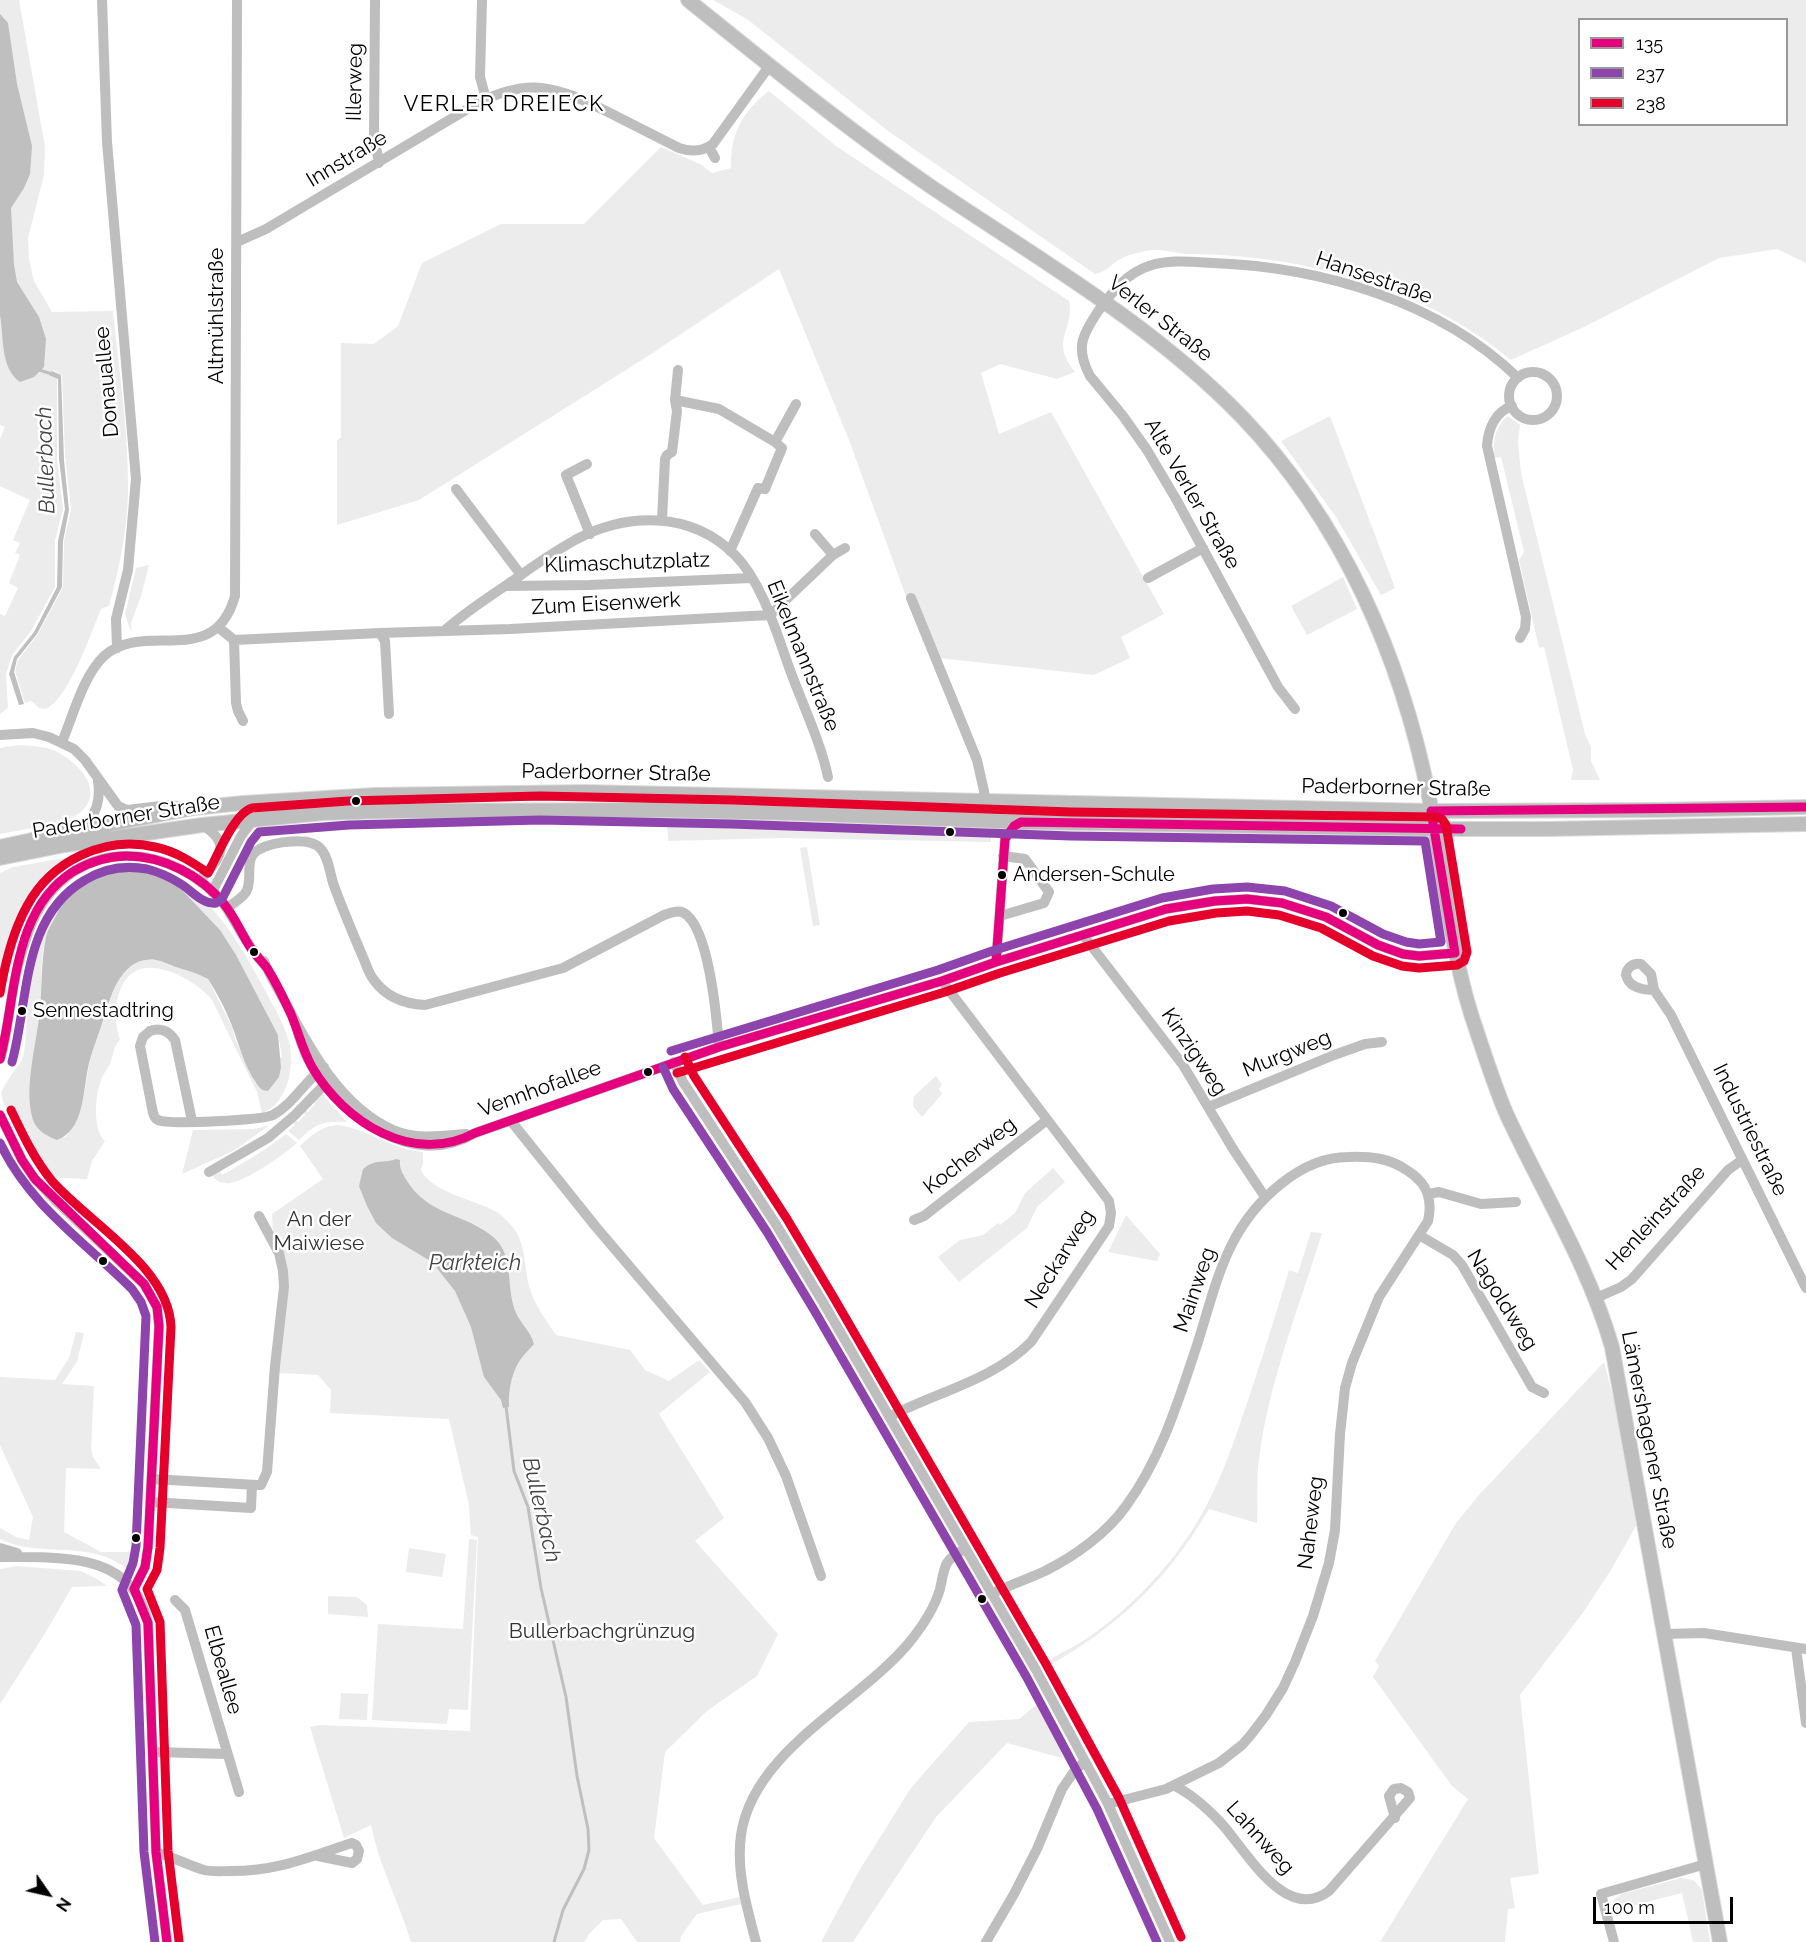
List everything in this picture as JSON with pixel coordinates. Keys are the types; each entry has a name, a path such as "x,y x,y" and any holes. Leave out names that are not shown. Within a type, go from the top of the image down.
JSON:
{"main road":[{"name":"Verler Straße","path":"688,0 823,108 905,168 1106,302 1188,364 1245,420 1306,495 1360,586 1385,645 1407,713 1435,829"},
{"name":"Paderborner Straße","path":"0,847 194,808 364,796 585,792 1431,811 1806,807"},
{"name":"Paderborner Straße","path":"0,858 65,845 202,825 324,813 390,810 579,809 786,813 1021,822 1435,829 1806,824"},
{"name":"Lämershagener Straße","path":"1435,829 1455,953 1474,1026 1504,1108 1596,1298 1616,1360 1720,1942"}],"street":[{"name":"Donauallee","path":"102,0 107,142 136,479 128,570 116,620 117,648"},
{"name":"Altmühlstraße","path":"218,627 231,609 235,596 237,0"},
{"name":"Illerweg","path":"375,0 374,136 379,163"},
{"path":"482,0 480,77 486,99"},
{"path":"715,158 709,147 770,65"},
{"name":"Innstraße","path":"237,242 266,229 486,99 514,89 554,88 579,98 679,148 690,151 709,147"},
{"name":"Hansestraße","path":"1106,302 1122,282 1132,274 1158,264 1229,264 1298,272 1366,291 1436,320 1474,341 1518,378"},
{"name":"Alte Verler Straße","path":"1106,302 1083,337 1081,350 1085,367 1134,430 1176,499 1278,687 1295,709"},
{"path":"662,520 665,459 667,454 672,452 677,411 675,400 678,370"},
{"path":"1531,372 1541,373 1553,382 1557,398 1551,412 1537,419 1523,417 1512,406 1511,389 1518,378 1531,372"},
{"path":"675,400 719,409 782,448 765,489 758,488 730,551"},
{"path":"775,442 796,404"},
{"path":"1512,406 1499,413 1487,439 1487,446 1526,617 1525,629 1520,638"},
{"path":"587,464 566,475 590,534"},
{"path":"456,489 521,575"},
{"name":"Eikelmannstraße","path":"444,631 456,619 521,575 576,540 590,534 619,524 642,520 668,520 699,530 717,539 737,556 762,596 828,777"},
{"path":"814,534 833,555"},
{"path":"770,615 833,555 845,548"},
{"path":"1148,578 1203,548"},
{"name":"Klimaschutzplatz","path":"505,586 751,578"},
{"path":"911,598 978,760 985,802"},
{"name":"Zum Eisenwerk","path":"444,631 770,615"},
{"path":"62,742 95,666 105,655 132,643 190,640 210,633 218,627 234,640 444,631"},
{"path":"380,633 385,641 389,714"},
{"path":"234,640 236,703 243,721"},
{"path":"0,735 33,733 62,742 74,749 85,760 118,806 127,810 170,805 194,808"},
{"path":"83,829 99,802 97,778"},
{"path":"212,892 241,836 253,820"},
{"path":"996,962 1005,839 1014,826 1021,822"},
{"path":"199,881 218,860 221,852 219,838 202,825"},
{"path":"226,908 248,890 250,862 257,850 270,844 294,841 315,844 322,851 342,907 373,979 385,992 413,1005 449,1000 563,968 664,915 676,911 684,913 697,929 707,962 715,1001 719,1047"},
{"path":"0,1059 17,972 26,938 41,903 78,868 124,855 147,856 181,869 199,881 226,908 240,918 260,950 266,967 320,1070 325,1084 361,1120 381,1133 402,1141 429,1145 464,1140 475,1133"},
{"path":"1000,916 1044,903 1049,892 1025,859 1003,856"},
{"name":"Vennhofallee","path":"475,1133 719,1047 942,981 1166,909 1215,901 1247,899 1282,903 1326,917 1378,945 1403,954 1419,956 1455,953"},
{"name":"Kinzigweg","path":"1083,935 1183,1065 1233,1149 1265,1197"},
{"name":"Neckarweg","path":"889,1417 989,1373 1023,1351 1109,1226 1111,1213 1109,1201 942,981"},
{"name":"Industriestraße","path":"1654,990 1671,1015 1742,1160 1802,1270 1806,1288"},
{"path":"192,1121 175,1040 168,1032 153,1029 143,1037 141,1049 153,1113 158,1120 168,1122 265,1118 278,1112 320,1070"},
{"name":"Murgweg","path":"1208,1107 1365,1044 1382,1042"},
{"path":"674,1062 683,1082 777,1226 991,1594 1108,1804 1170,1942"},
{"path":"320,1070 355,1104 393,1130 416,1137 475,1133"},
{"path":"209,1172 268,1138 325,1084"},
{"path":"298,1092 307,1103"},
{"path":"0,1115 34,1179 138,1278 155,1303 159,1320 147,1557 145,1567 134,1589"},
{"name":"Kocherweg","path":"914,1220 924,1216 1047,1120"},
{"path":"511,1121 560,1185 745,1402 768,1438 786,1476 821,1576"},
{"name":"Mainweg","path":"991,1594 1046,1570 1076,1553 1113,1523 1126,1506 1144,1479 1164,1435 1227,1255 1247,1218 1265,1197 1291,1176 1314,1164 1329,1159 1362,1156 1380,1158 1408,1170 1420,1180 1429,1194"},
{"name":"Henleinstraße","path":"1596,1298 1628,1282 1728,1170 1742,1160"},
{"path":"1429,1194 1446,1193 1481,1204 1516,1202"},
{"name":"Naheweg","path":"1108,1804 1153,1794 1175,1786 1219,1763 1242,1745 1266,1715 1289,1675 1316,1606 1329,1563 1335,1530 1345,1388 1352,1363 1379,1297 1424,1228 1430,1213 1429,1194"},
{"path":"152,1479 261,1485 267,1472 284,1287 279,1253 260,1216"},
{"name":"Nagoldweg","path":"1419,1235 1453,1255 1462,1265 1532,1387 1544,1393"},
{"path":"150,1502 251,1508 252,1485"},
{"path":"0,1548 35,1558"},
{"path":"756,1942 742,1889 741,1862 741,1836 751,1801 766,1777 792,1748 867,1684 904,1648 928,1617 940,1590 947,1563 965,1549"},
{"path":"0,1557 93,1563 116,1573 134,1589 143,1607 148,1623 156,1852 167,1942"},
{"name":"Elbeallee","path":"175,1600 185,1610 239,1792"},
{"path":"1665,1634 1695,1632 1801,1648 1806,1723"},
{"path":"153,1752 227,1754"},
{"path":"986,1942 1019,1885 1062,1789 1072,1773 1085,1761"},
{"name":"Lahnweg","path":"1175,1786 1188,1792 1205,1807 1275,1887 1290,1897 1302,1900 1314,1899 1329,1891 1395,1818"},
{"path":"156,1852 205,1870 221,1871 274,1868 318,1856"},
{"path":"1614,1942 1600,1894 1706,1864"}],"green space":[{"path":"0,0 19,0 45,147 44,175 28,238 29,259 34,281 52,312 113,311 125,426 128,494 122,551 109,606 101,609 71,679 55,703 46,709 39,708 31,701 25,703 15,671 18,660 38,634 63,587 64,541 71,509 65,455 62,375 53,370 50,375 57,378 57,459 63,509 55,540 55,587 31,631 12,655 6,674 8,708 0,714 0,614 5,616 18,588 9,583 20,555 15,553 20,543 13,540 30,500 0,486 0,439 5,427 0,425"},
{"path":"713,0 1806,0 1806,263 1777,249 1719,258 1584,327 1511,360 1477,334 1439,312 1400,294 1317,268 1232,256 1184,254 1157,250 1141,252 1118,260 1095,274 888,131 747,19"},
{"path":"769,91 836,146 1069,301 1069,320 1063,343 1068,361 1075,372 1057,379 1000,364 981,373 999,434 1051,412 1164,614 1121,637 1130,658 1094,675 939,658 915,621 849,440 779,269 645,358 419,500 337,525 337,441 341,437 341,343 374,344 398,326 422,263 501,224 584,224 661,147 700,164 712,173 731,168 733,145 740,124 752,106"},
{"path":"1330,416 1395,588 1381,595 1336,517 1281,441"},
{"path":"1508,416 1520,425 1518,442 1521,473 1585,734 1591,747 1591,761 1600,780 1571,780 1573,770 1544,647 1539,648 1519,560 1524,552 1501,457 1494,458 1496,435 1500,424"},
{"path":"149,565 131,623 131,632 125,614 136,568"},
{"path":"1343,577 1357,609 1307,635 1291,606"},
{"path":"18,745 51,749 79,769 86,777 91,795 81,812 54,823 0,834 0,748"},
{"path":"667,822 776,825 812,832 991,834 991,842 782,838 668,841"},
{"path":"807,847 820,925 813,926 800,848"},
{"path":"76,856 77,858 63,865 48,878 33,897 20,924 0,988 0,873 13,867"},
{"path":"116,867 139,868 153,870 174,878 190,889 217,914 238,943 280,1018 290,1046 290,1075 278,1102 262,1113 257,1092 212,1000 197,986 176,974 154,968 143,968 127,978 119,994 116,1023 120,1040 100,1084 96,1111 98,1128 105,1141 92,1161 87,1179 43,1177 24,1145 1,1093 23,1057 29,991 38,944 45,923 61,899 59,910 44,946 41,1002 30,1098 31,1111 65,1137 80,1111 91,1056 113,992 125,972 134,964 144,960 158,960 208,979 232,1027 235,1039 256,1084 282,1056 278,1035 268,1018 180,887 179,882 157,872 134,868 117,868 88,877"},
{"path":"82,881 61,899 71,888"},
{"path":"936,1076 942,1084 939,1089 942,1094 922,1117 913,1106 914,1096"},
{"path":"321,1093 347,1122 320,1125 299,1140 288,1131 295,1125 293,1122 296,1120 298,1122 305,1115 304,1112 306,1110 308,1112 315,1104 314,1102"},
{"path":"270,1125 233,1151 182,1174 193,1130 254,1129"},
{"name":"Bullerbachgrünzug","path":"338,1125 359,1130 400,1147 423,1152 421,1170 435,1185 503,1216 516,1231 524,1254 531,1293 556,1335 630,1350 645,1370 669,1381 699,1360 710,1372 659,1414 724,1518 695,1541 778,1634 757,1676 707,1711 665,1752 654,1838 703,1905 740,1897 741,1904 697,1914 681,1936 680,1942 637,1942 621,1919 603,1920 584,1942 411,1942 379,1855 371,1825 344,1838 310,1727 320,1725 470,1731 478,1537 471,1535 469,1505 449,1419 330,1413 331,1390 318,1375 278,1373 287,1294 273,1233 272,1214 323,1179 300,1146 322,1129"},
{"path":"286,1134 297,1143 257,1172 229,1183 217,1181 212,1175 220,1171 222,1175 263,1151"},
{"path":"1053,1168 1065,1182 1037,1207 1027,1228 959,1282 938,1257 960,1240 983,1235 998,1223 1000,1225 1015,1213 1025,1193"},
{"path":"1126,1215 1160,1254 1157,1261 1108,1252"},
{"path":"1311,1232 1322,1233 1277,1374 1263,1431 1258,1467 1257,1523 1209,1509 1177,1557 1140,1599 1074,1651 1048,1666 1046,1662 1089,1637 1132,1602 1171,1560 1201,1516 1231,1449 1289,1270 1298,1273"},
{"path":"76,1332 84,1333 77,1362 62,1384 94,1386 91,1448 93,1457 101,1469 66,1468 64,1532 101,1552 136,1552 136,1566 133,1570 96,1554 23,1547 0,1539 0,1528 16,1537 29,1540 33,1517 0,1445 0,1377 55,1380 69,1358"},
{"path":"1604,1362 1617,1413 1636,1526 1582,1614 1520,1695 1539,1874 1510,1878 1515,1908 1508,1909 1505,1942 1380,1942 1468,1799 1452,1786 1373,1677 1379,1666 1375,1661 1456,1523 1479,1495"},
{"path":"469,1539 477,1540 468,1710 449,1709 447,1724 372,1720 378,1624 463,1629"},
{"path":"409,1548 446,1554 442,1577 406,1572"},
{"path":"16,1566 81,1571 107,1586 72,1587 0,1704 0,1569"},
{"path":"328,1596 357,1597 367,1605 368,1617 328,1614"},
{"path":"341,1693 368,1694 367,1720 339,1719"},
{"path":"1036,1705 1060,1746 1062,1758 1007,1743 936,1817 853,1942 821,1942 859,1871 911,1788 969,1722 1019,1719"},
{"path":"1681,1878 1694,1880 1702,1890 1710,1942 1693,1942 1682,1893 1612,1911 1613,1901 1621,1894"}],"water":[{"path":"0,14 8,23 17,84 32,146 30,174 11,208 14,265 17,282 39,317 46,339 44,367 34,377 20,382 9,369 6,360 0,315"},
{"path":"52,371 61,375 64,460 69,510 63,541 62,587 37,634 17,659 14,672 24,704 19,705 9,674 14,657 34,632 57,587 58,541 65,509 59,459 58,379 49,375"},
{"path":"117,868 150,870 180,882 180,888 220,930 236,955 278,1035 281,1067 279,1077 268,1091 262,1090 256,1083 244,1060 227,1014 208,979 160,961 144,960 125,971 113,991 88,1068 81,1109 73,1128 57,1140 43,1133 35,1124 29,1094 40,1010 46,937 59,909 61,899 86,878"},
{"name":"Parkteich","path":"400,1160 401,1169 415,1192 434,1207 488,1233 503,1249 516,1313 534,1344 520,1360 514,1373 510,1387 509,1407 503,1408 501,1400 484,1377 471,1327 455,1291 432,1262 392,1238 376,1223 367,1206 359,1186 363,1169 376,1162"}],"waterway":[{"name":"Bullerbach","path":"39,370 52,374"},
{"name":"Bullerbach","path":"506,1406 514,1471 528,1507 541,1588 566,1697 577,1776 588,1829 589,1850 584,1869 563,1910 554,1942"}],"transit line":[{"name":"238","path":"0,993 10,948 27,906 37,890 65,864 99,849 136,844 169,851 208,873 239,818 252,808 348,801 540,796 1071,812 1435,817 1442,819 1446,825 1467,952 1464,961 1457,965 1419,968 1402,966 1373,956 1321,928 1279,915 1247,911 1216,913 1169,921 677,1073"},
{"name":"135","path":"0,1059 20,956 27,931 38,908 53,888 74,871 93,862 113,857 154,859 193,876 215,894 228,909 250,947 267,968 290,1012 312,1067 326,1087 361,1121 382,1133 405,1141 428,1144 452,1142 719,1047 942,981 1166,909 1215,901 1247,899 1282,903 1326,917 1378,945 1403,954 1419,956 1455,953 1431,811 1806,807"},
{"name":"237","path":"12,1062 31,962 38,938 49,915 64,896 85,880 99,873 131,867 160,873 181,884 206,902 216,903 222,899 251,842 259,832 349,825 540,820 1071,836 1425,841 1441,942 1419,944 1406,942 1383,934 1331,906 1285,891 1247,887 1213,889 1162,898 938,970 671,1051"},
{"name":"135","path":"996,962 1005,839 1014,826 1021,822 1461,829"},
{"name":"238","path":"685,1057 694,1076 787,1219 834,1298 1046,1664 1119,1798 1181,1937"},
{"name":"237","path":"663,1067 673,1089 767,1232 814,1310 1026,1676 1097,1809 1157,1942"},
{"name":"238","path":"11,1110 24,1138 52,1181 142,1266 157,1285 167,1305 171,1327 160,1548 157,1570 147,1589 160,1622 168,1851 179,1941"},
{"name":"135","path":"0,1115 22,1160 35,1179 144,1284 157,1307 159,1326 148,1547 145,1567 134,1589"},
{"name":"237","path":"0,1143 12,1165 42,1204 132,1289 141,1302 146,1316 136,1546 133,1563 122,1590 136,1625 144,1852 155,1942"},
{"name":"135","path":"134,1589 148,1623 156,1852 167,1942"}],"place":[{"name":"Andersen-Schule","path":"1002,875"},
{"name":"Sennestadtring","path":"22,1011"}],"district":[{"name":"VERLER DREIECK","path":"504,104"}],"park label":[{"name":"An der Maiwiese","path":"319,1232"}]}
